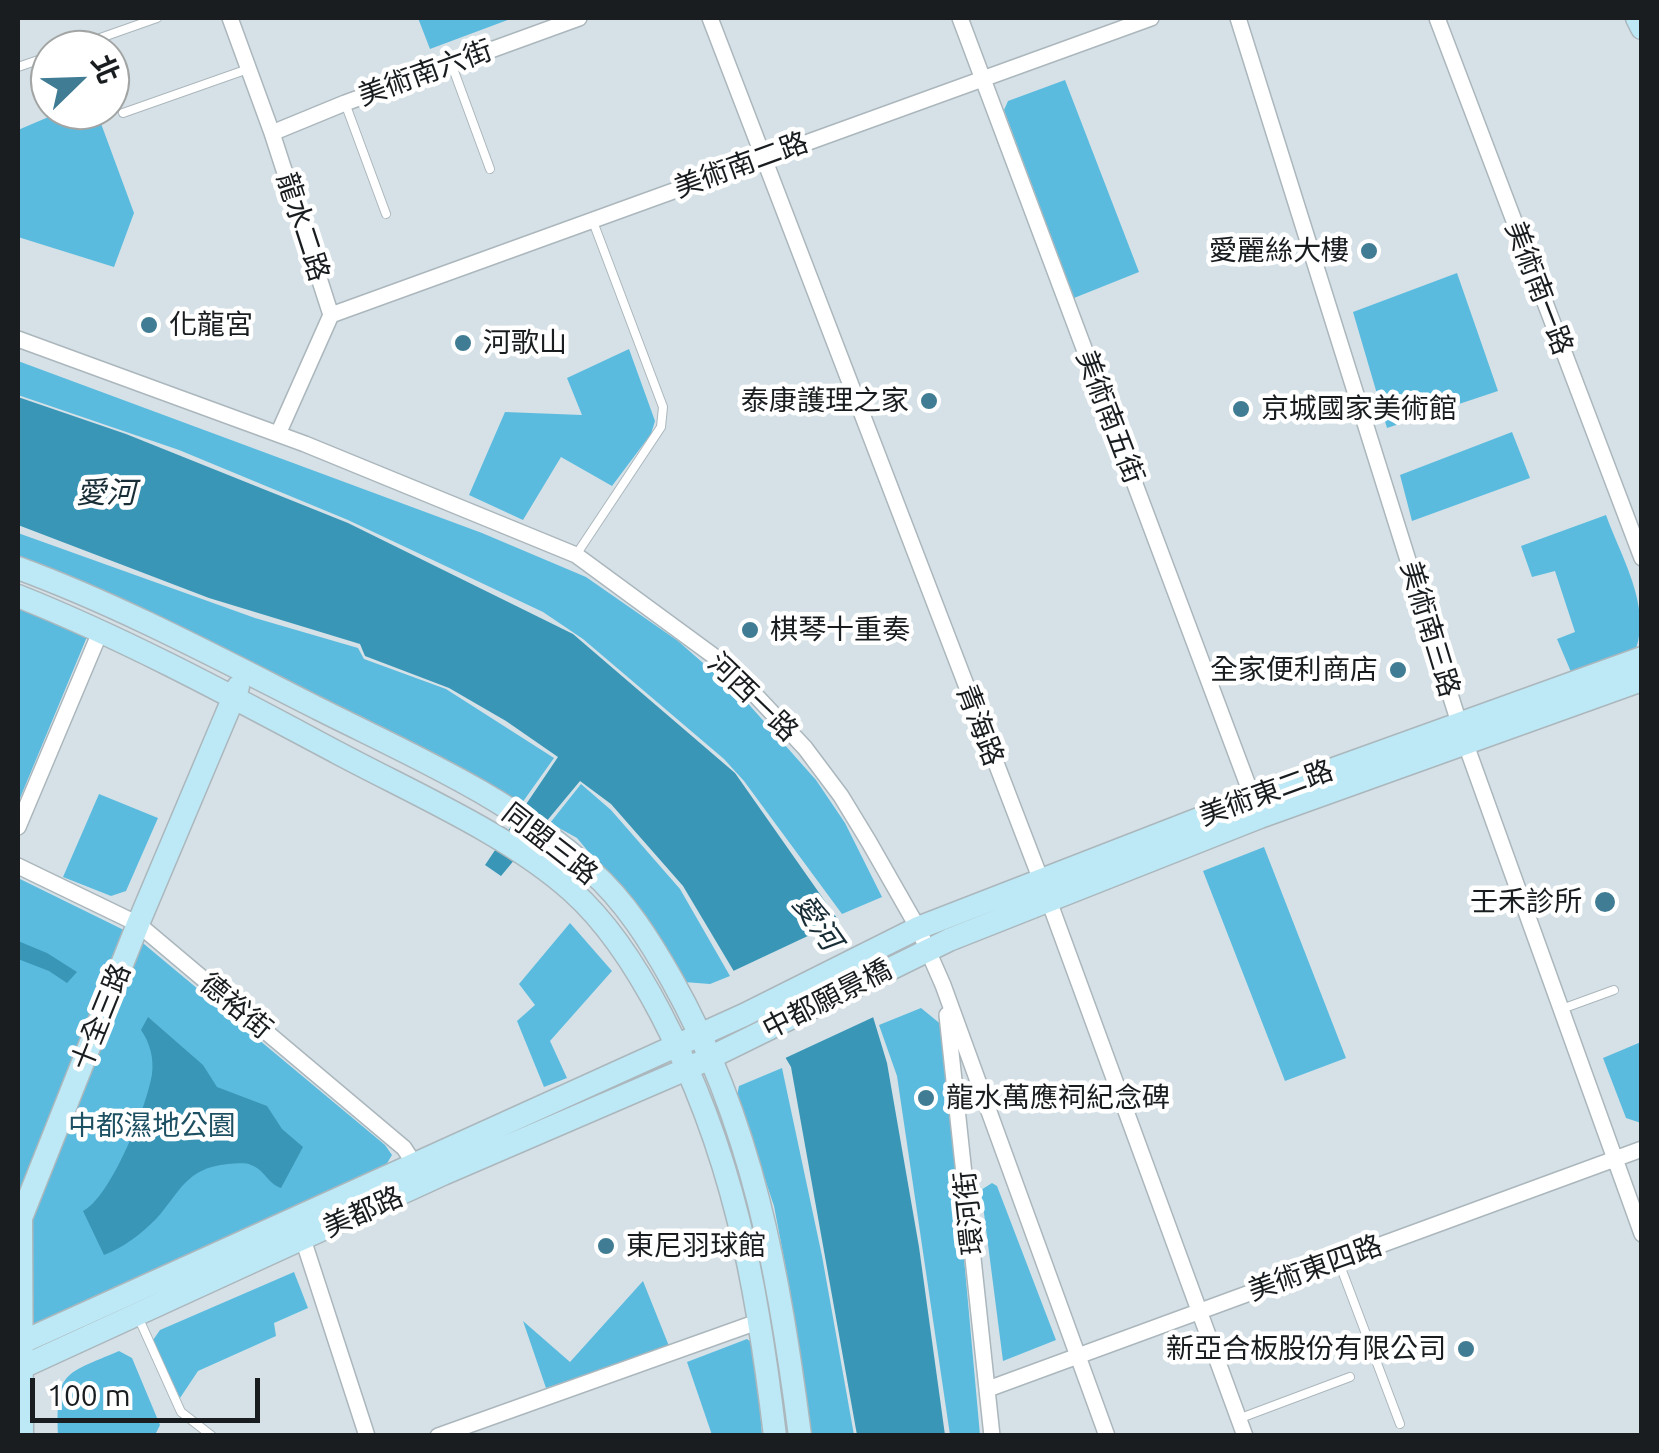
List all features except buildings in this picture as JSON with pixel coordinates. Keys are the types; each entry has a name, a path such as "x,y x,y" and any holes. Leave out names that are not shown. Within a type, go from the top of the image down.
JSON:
{"street":[{"name":"龍水二路","path":"230,18 331,315 278,434"},
{"name":"美術南六街","path":"272,134 344,103 579,18"},
{"name":"青海路","path":"710,18 1049,900 1244,1436"},
{"name":"美術南五街","path":"960,18 1257,807"},
{"name":"美術南二路","path":"331,315 1151,18"},
{"name":"美術南三路","path":"1238,18 1462,732 1642,1234"},
{"name":"美術南一路","path":"1437,18 1642,558"},
{"path":"1637,18 1642,28"},
{"name":"河西一路","path":"18,338 278,434 576,555 730,668 804,748 842,796 922,939 1108,1436"},
{"name":"同盟三路","path":"18,568 246,672 462,780 530,822 591,870 642,932 700,1034 747,1151 768,1230 800,1436"},
{"name":"同盟三路","path":"18,596 100,630 446,810 545,869 574,892 622,950 678,1045 717,1141 737,1206 760,1322 775,1436"},
{"path":"18,827 100,630"},
{"name":"美術東二路","path":"900,950 1040,878 1257,807 1462,732 1642,658"},
{"name":"十全三路","path":"22,1436 18,1369 20,1218 138,924 246,672"},
{"name":"美術東二路","path":"1462,732 1642,680"},
{"name":"美術東二路","path":"922,939 1049,900 1257,807"},
{"name":"德裕街","path":"18,866 138,924 391,1138 420,1173"},
{"path":"622,950 642,932"},
{"name":"中都願景橋","path":"700,1034 900,950"},
{"name":"中都願景橋","path":"710,1057 750,1038 900,950"},
{"name":"環河街","path":"945,992 992,1436"},
{"name":"美都路","path":"19,1343 299,1229 700,1034"},
{"name":"美都路","path":"420,1173 710,1057"},
{"name":"美術東四路","path":"988,1389 1642,1149"},
{"path":"299,1229 368,1436"},
{"name":"美都路","path":"18,1369 137,1314 299,1229"},
{"path":"438,1436 760,1322"}],"lane":[{"path":"123,30 157,18"},
{"path":"451,63 490,169"},
{"path":"130,111 248,69"},
{"path":"344,103 386,214"},
{"path":"576,555 662,427 663,407 592,219"},
{"path":"1559,1010 1614,990"},
{"path":"1338,1260 1400,1424"},
{"path":"137,1314 181,1412 212,1436"},
{"path":"1238,1419 1350,1377"}],"green space":[{"path":"418,18 513,18 430,49"},
{"path":"1065,80 1139,272 1074,298 1004,110 1008,101"},
{"path":"30,125 30,130 103,130 134,213 114,267 18,237 18,130"},
{"path":"1457,273 1498,391 1387,428 1353,312"},
{"path":"629,349 655,421 651,434 612,486 561,457 523,520 469,495 505,412 582,415 567,378"},
{"path":"18,361 482,533 586,577 678,641 744,699 816,780 845,823 882,897 842,914 724,759 583,639 543,612 348,520 179,450 18,395"},
{"path":"1512,432 1530,478 1412,521 1400,475"},
{"path":"1606,515 1637,598 1640,632 1636,649 1571,672 1557,639 1575,632 1555,571 1532,577 1521,546"},
{"path":"18,533 255,618 358,648 364,659 446,689 554,758 517,810 18,563"},
{"path":"18,604 89,632 18,803"},
{"path":"581,784 611,810 680,889 730,976 710,984 684,982 641,915 577,838 550,823"},
{"path":"99,794 158,818 126,891 111,896 63,877"},
{"path":"1264,847 1346,1058 1285,1081 1203,871"},
{"name":"中都濕地公園","path":"18,878 132,934 385,1145 392,1155 386,1165 18,1336"},
{"path":"570,923 612,971 550,1041 567,1078 544,1087 517,1021 535,1005 519,984"},
{"path":"921,1008 943,1026 980,1435 950,1435 897,1076 879,1025"},
{"path":"1641,1042 1641,1123 1626,1118 1603,1058"},
{"path":"782,1068 822,1256 854,1435 807,1435 790,1290 774,1206 737,1096 739,1086"},
{"path":"992,1183 997,1186 1056,1340 1003,1361 981,1190"},
{"path":"294,1272 308,1308 274,1323 276,1336 198,1371 180,1398 153,1340 160,1330"},
{"path":"643,1281 669,1346 546,1388 523,1321 570,1362"},
{"path":"747,1339 755,1345 762,1435 712,1435 687,1362"},
{"path":"119,1351 132,1358 160,1425 155,1435 58,1435 59,1398 67,1378"}],"water":[{"name":"愛河","path":"18,397 126,434 348,523 573,634 735,773 848,934 887,1063 919,1247 945,1435 857,1435 791,1067 683,886 611,804 580,781 501,876 485,865 558,757 449,688 365,656 360,644 209,598 18,525"},
{"path":"18,941 77,972 67,983 18,959"},
{"path":"148,1017 203,1065 217,1087 267,1106 282,1129 303,1147 281,1188 248,1164 214,1166 202,1171 185,1183 144,1230 104,1255 83,1211 116,1170 143,1107 152,1068 151,1051 141,1030"}],"pier":[{"path":"844,919 853,933 878,1015 781,1060 729,973"}],"place":[{"name":"愛麗絲大樓","path":"1369,251"},
{"name":"化龍宮","path":"149,325"},
{"name":"河歌山","path":"463,343"},
{"name":"泰康護理之家","path":"929,401"},
{"name":"京城國家美術館","path":"1241,409"},
{"name":"棋琴十重奏","path":"750,630"},
{"name":"全家便利商店","path":"1398,670"},
{"name":"壬禾診所","path":"1605,902"},
{"name":"龍水萬應祠紀念碑","path":"926,1098"},
{"name":"東尼羽球館","path":"606,1246"},
{"name":"新亞合板股份有限公司","path":"1466,1349"}]}
